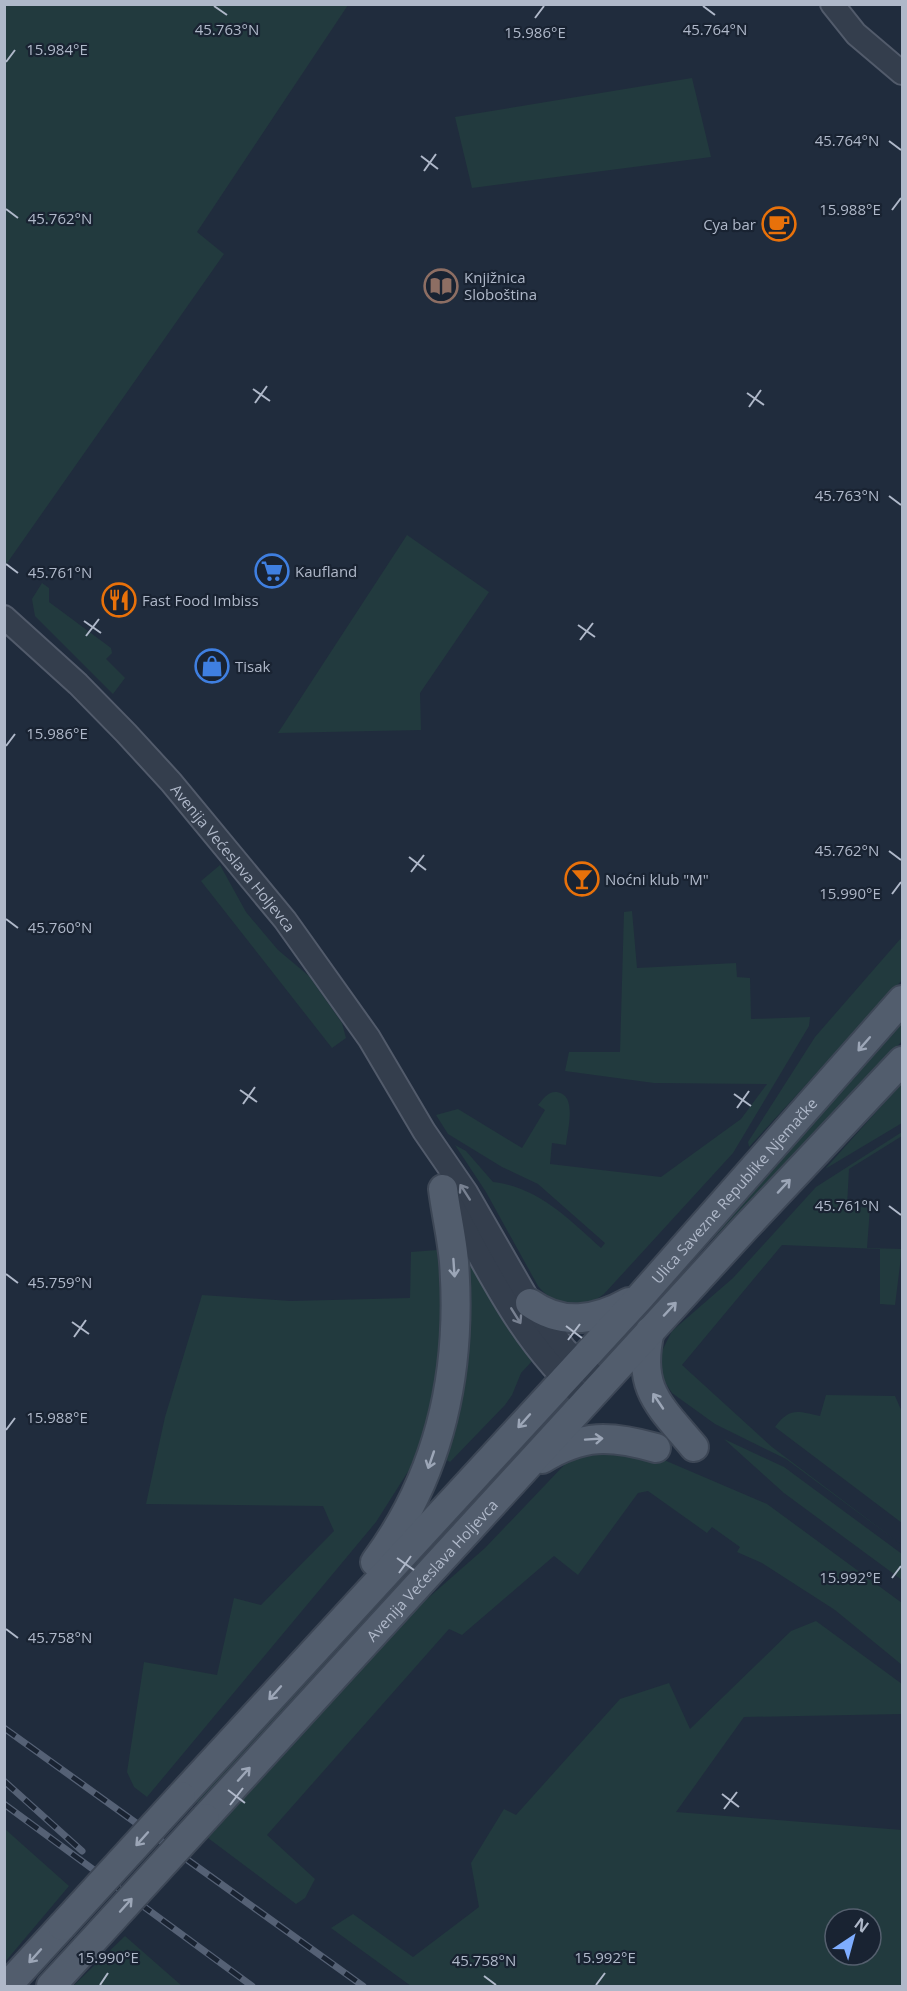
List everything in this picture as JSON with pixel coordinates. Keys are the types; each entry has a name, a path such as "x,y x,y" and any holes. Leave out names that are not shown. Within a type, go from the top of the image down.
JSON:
{"main road":[{"name":"Ulica Savezne Republike Njemačke","path":"571,1370 641,1296 903,1000"},
{"path":"595,1391 903,1061"},
{"path":"315,1650 346,1597 401,1525 424,1481 441,1432 456,1348 457,1314 454,1259 443,1189"},
{"path":"530,1303 550,1315 581,1319 608,1312 641,1296"},
{"path":"650,1331 644,1361 650,1389 694,1447"},
{"name":"Avenija Većeslava Holjevca","path":"7,1986 571,1370"},
{"name":"Avenija Većeslava Holjevca","path":"51,1986 595,1391"},
{"path":"522,1471 564,1446 587,1439 621,1440 656,1448"}],"street":[{"path":"832,4 856,34 903,73"},
{"name":"Avenija Većeslava Holjevca","path":"4,617 78,684 171,782 304,945 369,1038 424,1131 466,1192 530,1303 554,1337 571,1370"},
{"name":"Avenija Većeslava Holjevca","path":"424,1131 443,1189 516,1317 545,1358 571,1370"},
{"path":"571,1370 595,1391"}],"green space":[{"path":"4,5 348,5 197,232 224,254 5,566"},
{"path":"692,78 711,157 472,188 455,117"},
{"path":"407,535 489,592 420,693 421,730 278,733"},
{"path":"42,583 49,588 49,602 111,648 112,653 106,659 125,678 113,694 35,616 32,599"},
{"path":"220,865 246,912 278,950 309,976 342,1023 346,1038 332,1048 201,881"},
{"path":"632,911 637,968 736,963 737,977 750,978 751,1019 810,1017 809,1026 733,1153 604,1294 587,1303 569,1304 552,1298 538,1286 486,1192 455,1145 466,1151 493,1182 509,1185 539,1197 565,1216 601,1248 605,1243 538,1184 502,1167 448,1134 436,1115 458,1109 522,1148 545,1110 538,1105 548,1094 557,1092 567,1100 570,1114 566,1145 552,1143 550,1164 661,1177 741,1119 767,1084 654,1083 565,1071 569,1052 620,1052 624,912"},
{"path":"902,937 902,980 749,1147 748,1142 815,1037"},
{"path":"902,1023 902,1041 619,1352 615,1348 700,1257 749,1190"},
{"path":"902,1083 902,1123 825,1169"},
{"path":"902,1132 902,1136 849,1169 847,1206 870,1208 867,1248 902,1249 895,1305 880,1304 880,1249 782,1245 682,1365 772,1447 902,1545 786,1459 715,1424 672,1393 661,1376 660,1355 672,1331 733,1278 816,1187"},
{"path":"457,1237 534,1359 521,1373 505,1405 450,1462 440,1456"},
{"path":"437,1250 442,1302 441,1340 433,1405 416,1459 376,1522 147,1797 134,1787 127,1772 144,1662 217,1675 234,1598 261,1605 334,1531 323,1506 146,1504 165,1417 202,1295 291,1301 410,1298 411,1252"},
{"path":"826,1395 895,1396 902,1412 902,1523 775,1427 785,1416 794,1412 820,1416"},
{"path":"551,1414 462,1512 426,1561 224,1783 218,1782 198,1803 192,1797"},
{"path":"724,1439 784,1467 902,1554 902,1580 784,1493"},
{"path":"636,1448 767,1504 902,1603 902,1665 835,1610 762,1563 737,1552 740,1547 712,1527 707,1533 648,1491 638,1493 578,1575 554,1556 462,1635 449,1629 267,1835 315,1879 305,1898 296,1904 208,1838 419,1606 485,1548 567,1462 578,1456"},
{"path":"816,1621 902,1684 902,1714 744,1717 676,1812 902,1830 902,1986 411,1986 331,1928 353,1914 413,1957 479,1907 471,1863 504,1809 516,1815 620,1699 669,1683 690,1729 791,1631"},
{"path":"5,1829 69,1886 5,1962"},
{"path":"125,1936 182,1986 73,1986"}],"railway":[{"path":"4,1728 363,1986"},
{"path":"4,1781 82,1851"},
{"path":"4,1804 252,1986"}],"place":[{"name":"Cya bar","path":"779,224"},
{"name":"Knjižnica Sloboština","path":"441,286"},
{"name":"Kaufland","path":"272,571"},
{"name":"Fast Food Imbiss","path":"119,600"},
{"name":"Tisak","path":"212,666"},
{"name":"Noćni klub \"M\"","path":"582,879"}]}
